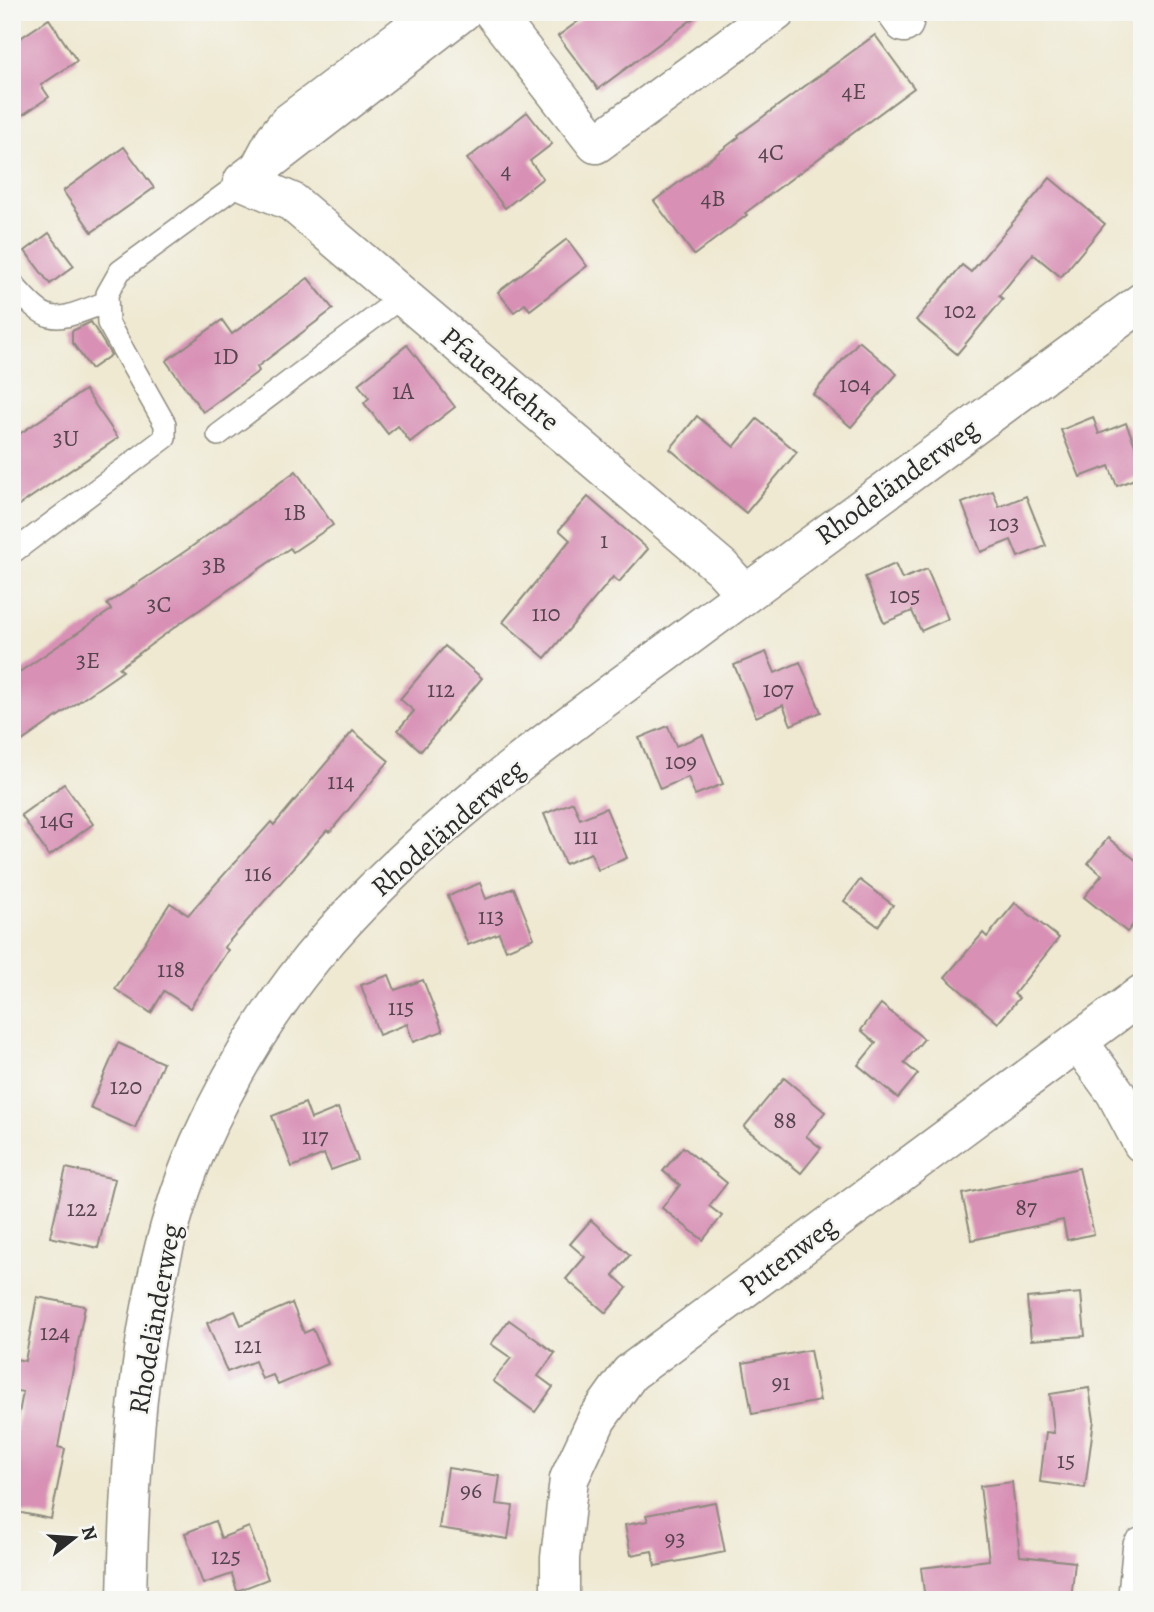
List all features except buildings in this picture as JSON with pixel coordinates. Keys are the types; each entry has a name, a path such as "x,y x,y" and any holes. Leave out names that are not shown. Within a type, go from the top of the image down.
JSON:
{"street":[{"path":"243,181 462,12"},
{"path":"493,12 596,144 776,12"},
{"name":"Pfauenkehre","path":"243,181 292,202 722,568 745,594"},
{"name":"Rhodeländerweg","path":"127,1600 135,1423 155,1293 173,1214 199,1146 233,1075 275,1009 328,939 431,836 543,744 1142,302"},
{"name":"Putenweg","path":"560,1600 561,1558 569,1479 597,1419 630,1373 1142,994"},
{"path":"1078,1041 1115,1092 1142,1143"},
{"path":"1137,1600 1142,1547"}],"lane":[{"path":"12,553 165,438 165,424 108,323 107,294 120,271 243,181 268,134 282,117 421,12"},
{"path":"12,283 33,308 49,318 68,316 107,302"},
{"path":"218,435 391,305 400,293"}]}
